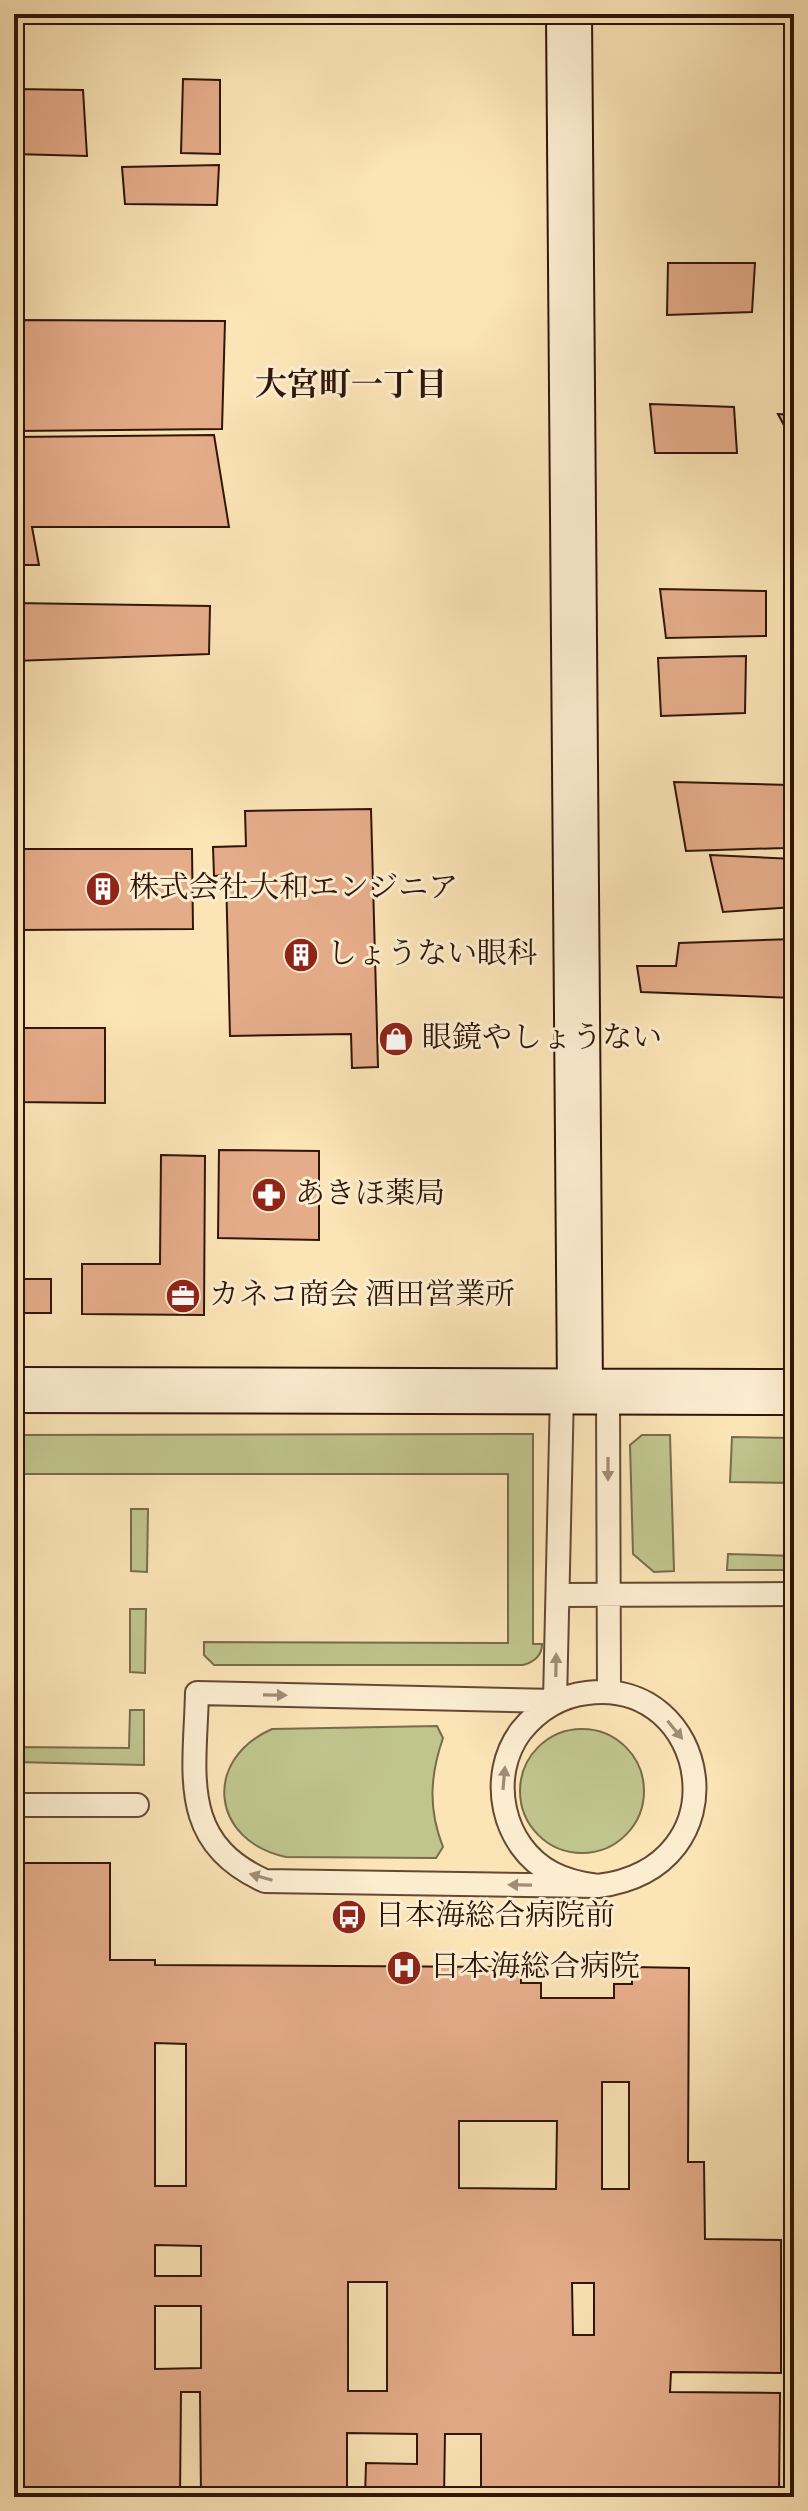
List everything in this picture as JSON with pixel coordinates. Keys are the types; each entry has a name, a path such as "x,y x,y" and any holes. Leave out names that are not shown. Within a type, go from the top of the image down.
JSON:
{"street":[{"path":"569,14 584,1391"},
{"path":"14,1390 794,1392"}],"lane":[{"path":"584,1391 609,1594 609,1692"},
{"path":"555,1701 558,1595 584,1391"},
{"path":"558,1595 794,1594"},
{"path":"609,1692 648,1705 668,1720 683,1741 696,1789 693,1814 683,1838 668,1858 647,1874 624,1883 598,1886 265,1881 238,1869 214,1846 200,1821 195,1788 197,1693 555,1701 574,1695 609,1692"},
{"path":"555,1701 530,1720 515,1740 505,1763 502,1788 505,1813 515,1837 530,1857 562,1878 598,1886"},
{"path":"14,1805 137,1805"}],"green space":[{"path":"533,1434 533,1644 542,1644 537,1658 523,1665 214,1665 204,1655 204,1642 508,1643 508,1474 14,1474 14,1435"},
{"path":"642,1435 670,1435 674,1571 654,1572 633,1554 630,1445"},
{"path":"732,1437 794,1438 794,1483 730,1482"},
{"path":"131,1509 148,1509 147,1572 131,1571"},
{"path":"728,1554 794,1556 794,1570 727,1570"},
{"path":"130,1609 146,1609 145,1673 130,1672"},
{"path":"130,1710 144,1710 144,1765 14,1762 14,1747 129,1748"},
{"path":"437,1726 443,1738 432,1792 443,1847 436,1858 286,1857 261,1848 242,1835 230,1818 225,1799 226,1779 234,1760 249,1743 272,1729"},
{"path":"582,1729 606,1734 626,1747 639,1767 644,1791 639,1815 626,1835 606,1848 582,1853 558,1848 538,1835 525,1815 520,1791 525,1767 538,1747 558,1734"},
{"path":"787,2247 794,2247 794,2497 785,2497"}],"building":[{"path":"183,79 220,80 220,154 181,153"},
{"path":"14,89 83,90 87,156 14,154"},
{"path":"219,165 217,205 125,204 122,167"},
{"path":"668,263 755,263 752,312 667,315"},
{"path":"14,320 225,321 222,429 14,431"},
{"path":"650,404 734,407 737,453 655,453"},
{"path":"778,414 794,415 794,444"},
{"path":"214,435 229,527 32,527 39,565 14,565 14,437"},
{"path":"660,589 766,591 766,636 666,638"},
{"path":"14,603 210,606 209,654 14,661"},
{"path":"746,656 745,713 661,716 658,658"},
{"path":"674,782 789,785 784,848 686,851"},
{"name":"しょうない眼科","path":"371,809 378,1067 352,1068 351,1034 230,1036 226,875 214,876 213,847 246,846 245,811"},
{"name":"株式会社大和エンジニア","path":"14,849 192,849 193,929 14,930"},
{"path":"710,855 794,859 794,907 723,912"},
{"path":"794,939 794,998 641,992 637,966 676,966 679,943"},
{"path":"14,1028 105,1028 105,1103 14,1102"},
{"name":"あきほ薬局","path":"219,1150 319,1151 319,1240 218,1238"},
{"path":"161,1155 205,1156 204,1315 82,1314 82,1264 160,1264"},
{"path":"14,1279 51,1279 51,1313 14,1313"},
{"path":"23,1863 110,1863 110,1960 155,1960 155,1965 521,1967 521,1983 541,1983 541,1998 614,1998 614,1984 632,1984 632,1967 689,1968 688,2162 704,2162 705,2239 781,2240 781,2373 671,2372 670,2392 780,2393 779,2497 481,2497 481,2434 445,2434 444,2497 365,2497 366,2463 417,2464 417,2434 347,2433 347,2497 201,2497 200,2392 181,2392 180,2497 14,2497 14,1996 22,1996","holes":["155,2043 186,2044 186,2186 155,2186","602,2082 629,2082 629,2189 602,2189","459,2121 557,2121 556,2189 459,2188","155,2245 201,2246 201,2276 155,2276","348,2282 387,2282 387,2391 348,2391","572,2283 594,2283 594,2335 573,2335","155,2306 201,2306 201,2368 155,2369"]}],"place":[{"name":"株式会社大和エンジニア","path":"103,889"},
{"name":"しょうない眼科","path":"301,955"},
{"name":"眼鏡やしょうない","path":"396,1039"},
{"name":"あきほ薬局","path":"269,1195"},
{"name":"カネコ商会 酒田営業所","path":"183,1296"},
{"name":"日本海総合病院前","path":"349,1917"},
{"name":"日本海総合病院","path":"404,1968"}],"district":[{"name":"大宮町一丁目","path":"351,387"}]}
